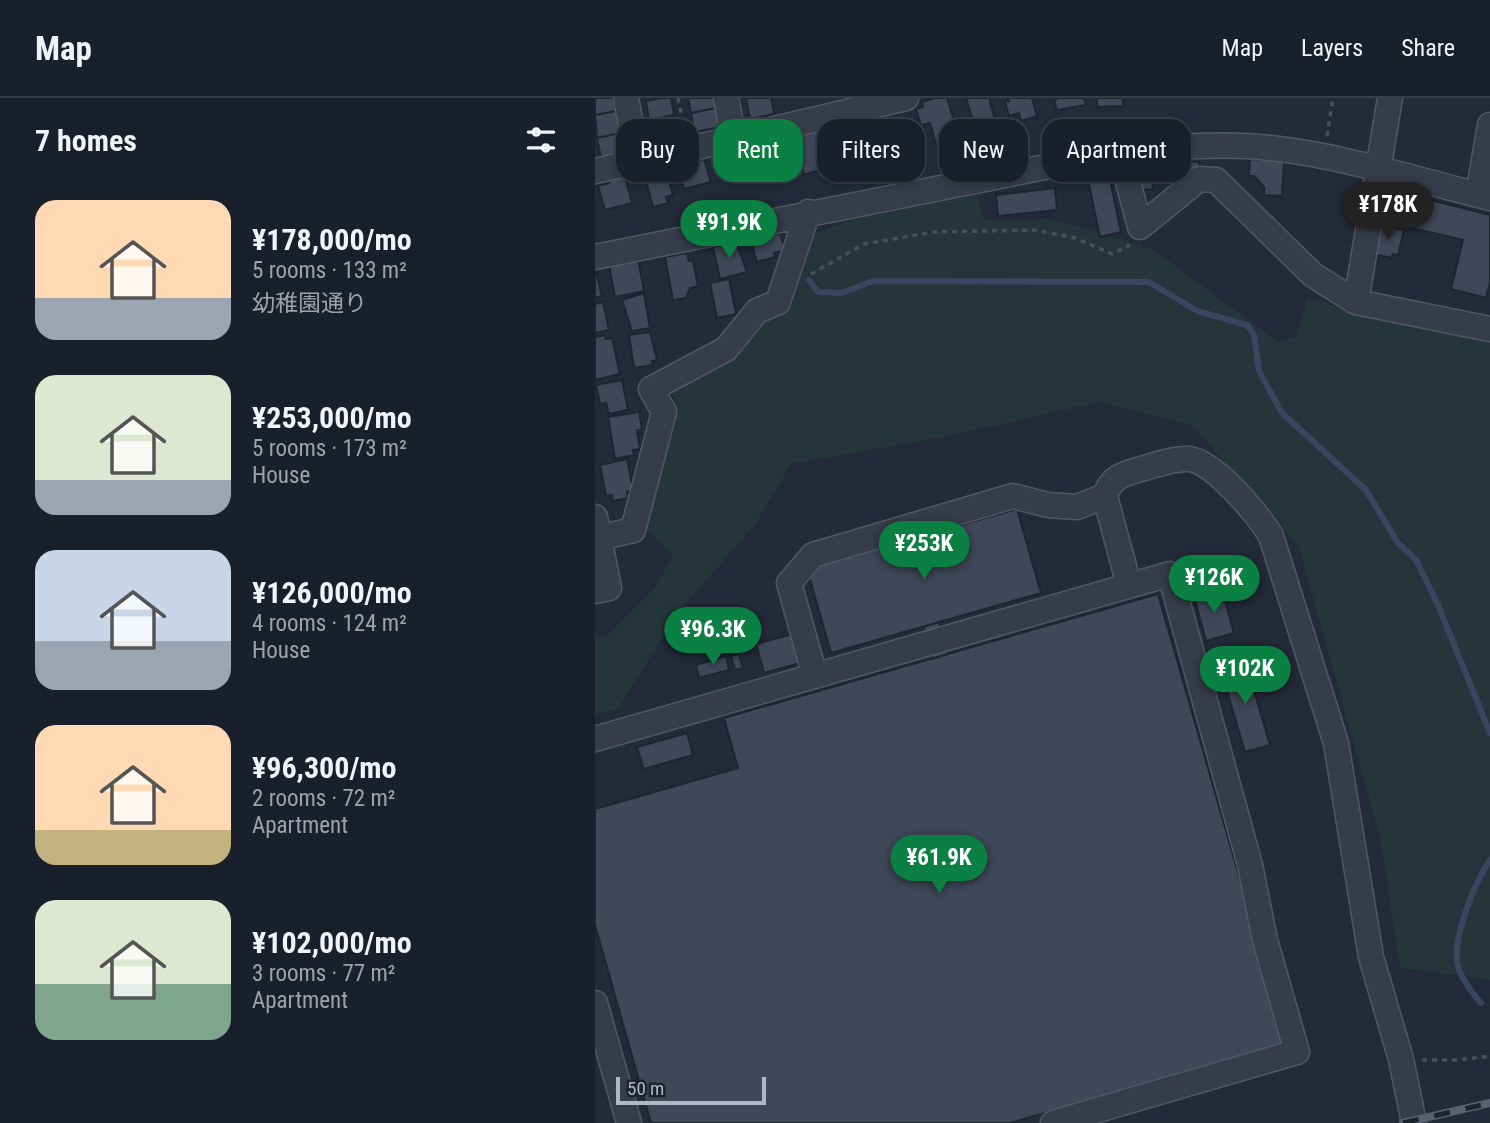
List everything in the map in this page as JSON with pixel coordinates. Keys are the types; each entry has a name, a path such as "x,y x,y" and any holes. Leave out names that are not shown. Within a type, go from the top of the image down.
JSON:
{"street":[{"path":"626,98 630,119"},
{"path":"726,98 730,119"},
{"path":"793,119 829,107 879,104 906,98"},
{"path":"1356,302 1390,98"},
{"path":"1191,146 1268,147 1324,156 1484,197 1490,125"},
{"path":"595,172 616,168"},
{"path":"595,257 809,212 1042,168"},
{"path":"1128,182 1140,227 1199,179 1216,180 1313,275 1356,302 1490,329"},
{"path":"595,591 609,588 597,527 633,530 664,412 651,389 726,349 757,311 778,302 809,212"},
{"path":"1129,585 1105,496 1108,485 1118,476 1178,460 1199,461 1259,516 1271,536 1336,743 1371,957 1401,1059 1414,1123"},
{"path":"815,676 789,583 813,555 1013,496 1048,505 1077,507 1105,496"},
{"path":"595,739 1170,574 1250,866 1265,940 1297,1052 1053,1123"},
{"path":"595,1003 629,1123"}],"path":[{"path":"678,98 682,119"},
{"path":"1324,156 1333,98"},
{"path":"879,104 899,196"},
{"path":"808,276 864,244 934,232 1035,230 1075,238 1112,254 1131,244 1140,227"},
{"path":"1401,1059 1457,1060 1490,1056"}],"shaded area":[{"path":"977,195 983,220 1051,219 1151,248 1278,342 1297,336 1308,297 1348,311 1433,325 1490,343 1490,980 1400,968 1381,841 1299,547 1193,426 1099,402 949,436 791,464 755,525 679,611 618,709 595,714 595,637 606,637 652,591 673,557 645,528 677,420 673,390 763,317 792,306 816,233 851,220"}],"building":[{"path":"595,98 613,98 616,111 595,115"},
{"path":"671,98 674,115 649,119 646,101"},
{"path":"688,98 714,98 716,108 691,113"},
{"path":"746,98 771,98 774,114 750,119"},
{"path":"947,98 953,119 939,119 939,143 936,144 930,123 925,125 925,119 919,119 916,109 923,107 922,102"},
{"path":"966,98 989,98 995,119 973,119"},
{"path":"1008,98 1032,98 1037,116 1020,119 1019,113 1009,116 1005,102 1009,101"},
{"path":"1058,98 1084,98 1086,105 1057,110 1054,101"},
{"path":"1097,98 1123,98 1123,106 1097,107"},
{"path":"716,108 718,119 713,119 713,128 699,131 699,119 692,119 691,113"},
{"path":"616,111 616,134 597,138 595,115"},
{"path":"674,115 675,119 654,119"},
{"path":"817,130 817,171 804,175 805,161 803,134"},
{"path":"616,134 616,155 601,158 597,138"},
{"path":"704,159 711,182 684,189 682,182 699,182 699,160"},
{"path":"1250,159 1284,161 1282,196 1264,195 1264,187 1254,176 1249,176"},
{"path":"1191,162 1199,162 1200,174 1191,177"},
{"path":"616,176 616,182 626,182 632,203 605,210 598,186 609,183 608,178"},
{"path":"646,182 669,182 673,195 666,197 668,203 653,207"},
{"path":"1088,182 1110,182 1121,232 1100,237"},
{"path":"1136,182 1152,182 1153,189 1137,190"},
{"path":"1055,188 1057,210 998,216 996,195"},
{"path":"1391,190 1490,215 1490,282 1486,298 1451,289 1463,240 1383,221"},
{"path":"1380,225 1404,230 1398,255 1393,254 1392,258 1373,254"},
{"path":"768,232 769,236 780,233 785,250 774,253 775,257 757,262 750,237"},
{"path":"736,242 747,272 720,279 713,247"},
{"path":"687,253 689,261 693,260 698,286 690,288 686,298 673,300 665,257"},
{"path":"638,259 644,291 615,297 609,265"},
{"path":"595,267 602,296 595,298"},
{"path":"729,279 736,314 717,318 710,283"},
{"path":"644,293 650,328 632,331 622,300"},
{"path":"603,302 609,330 595,333 595,304"},
{"path":"650,332 657,360 652,361 653,365 634,368 629,335"},
{"path":"605,335 606,339 612,338 620,374 595,380 595,337"},
{"path":"622,380 628,410 609,414 606,403 600,404 596,385"},
{"path":"639,412 642,429 637,431 640,449 633,450 634,455 615,459 608,417"},
{"path":"627,459 633,490 627,492 628,498 613,501 612,495 606,496 600,465"},
{"path":"1017,509 1041,593 831,653 807,569"},
{"path":"1222,590 1234,633 1206,641 1194,597"},
{"path":"1158,594 1287,1043 1010,1123 651,1123 595,925 595,809 738,768 724,718"},
{"path":"939,622 948,654 932,659 923,627"},
{"path":"792,634 800,663 764,673 756,644"},
{"path":"739,654 743,668 735,670 731,656"},
{"path":"726,656 729,670 699,678 696,665"},
{"path":"1245,660 1270,745 1245,752 1220,667"},
{"path":"687,733 693,755 644,769 637,747"}],"waterway":[{"path":"809,280 818,292 842,293 873,281 1149,282 1197,311 1247,325 1254,335 1259,371 1282,413 1366,490 1398,543 1416,560 1438,605 1490,733"},
{"path":"1481,1003 1459,970 1457,958 1460,929 1465,913 1490,860"}],"railway":[{"path":"1403,1123 1490,1103"}]}
